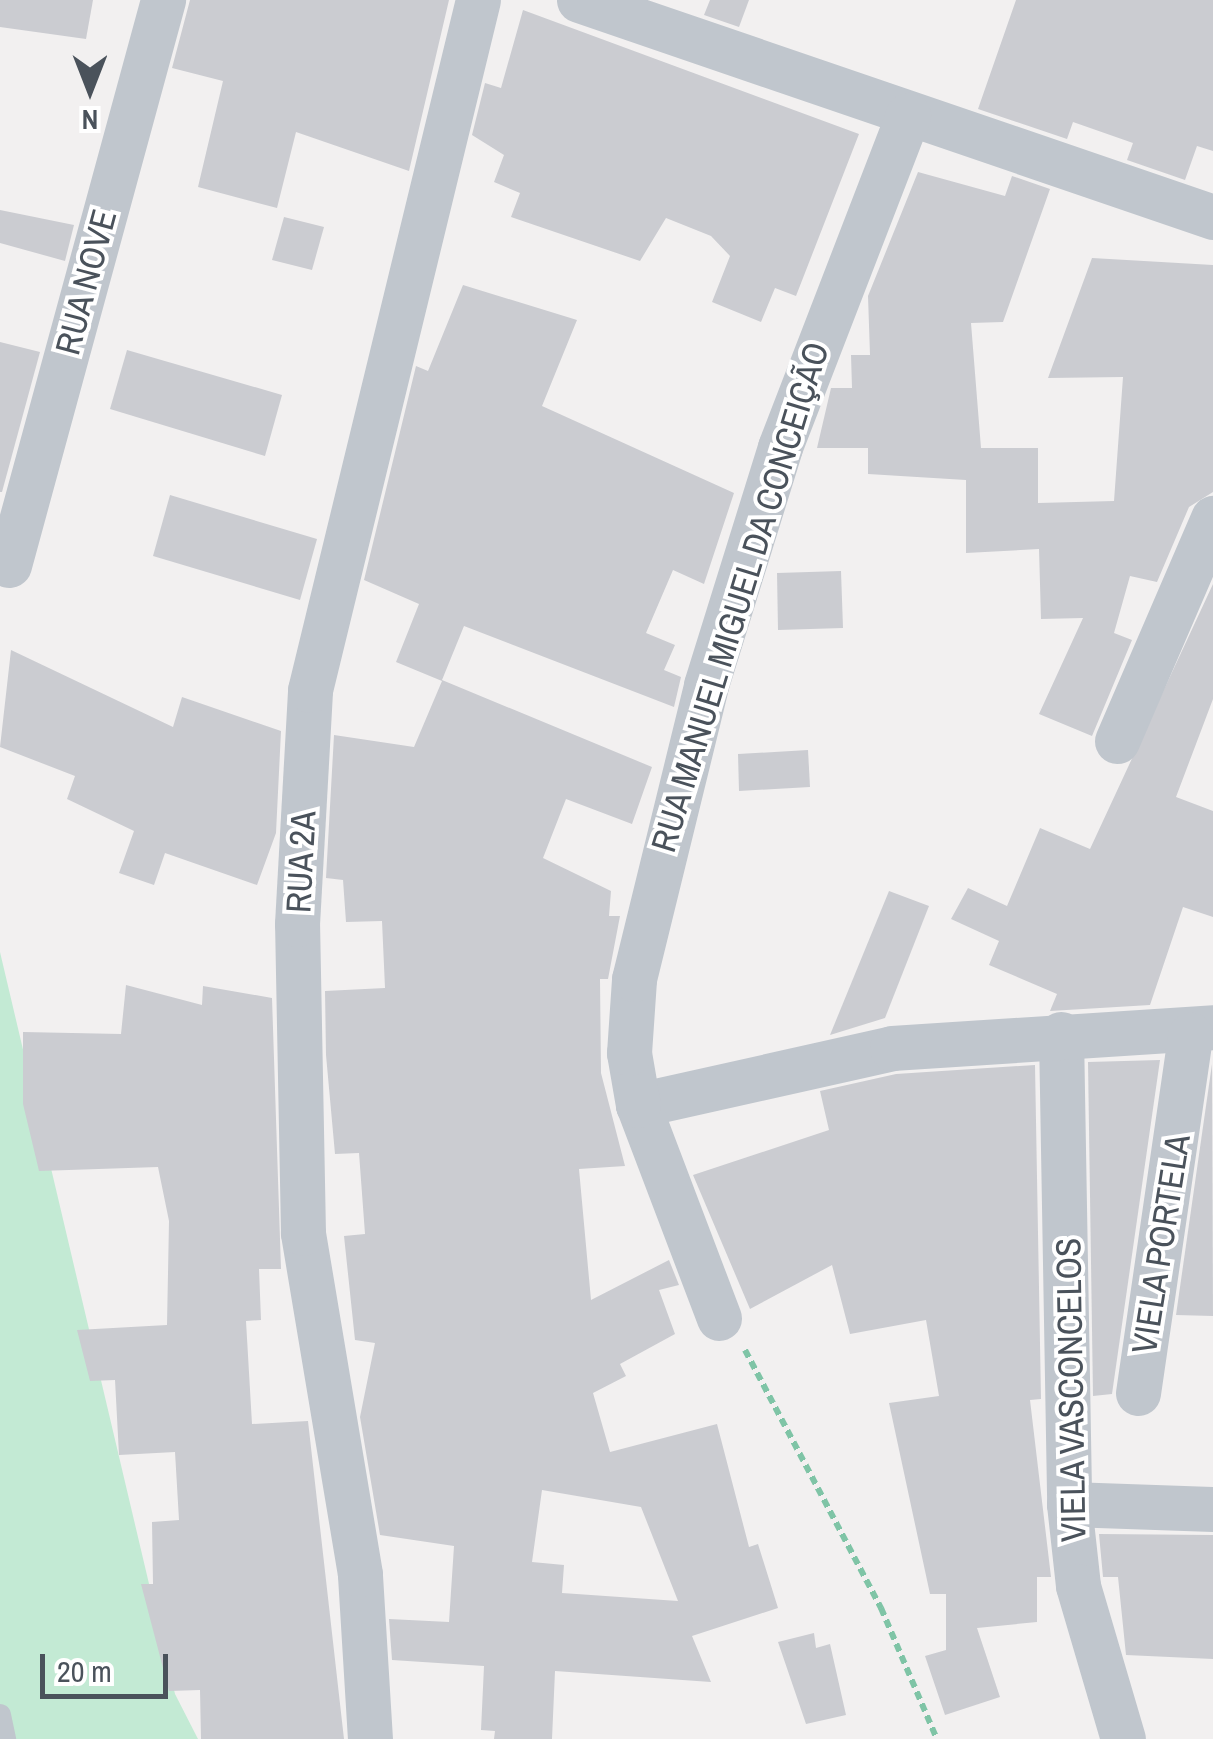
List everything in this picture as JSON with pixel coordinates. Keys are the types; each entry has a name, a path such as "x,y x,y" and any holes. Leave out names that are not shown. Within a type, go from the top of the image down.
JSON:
{"street":[{"name":"RUA NOVE","path":"9,565 163,0"},
{"name":"RUA 2A","path":"370,1739 360,1574 303,1233 297,924 310,690 478,0"},
{"path":"579,0 1213,217"},
{"name":"RUA MANUEL MIGUEL DA CONCEIÇÃO","path":"719,1318 638,1105 629,1053 634,979 706,685 814,345 908,115"},
{"path":"1117,741 1213,518"},
{"path":"638,1105 892,1048 1061,1034 1202,1031"},
{"name":"VIELA PORTELA","path":"1138,1393 1202,1031"},
{"name":"VIELA VASCONCELOS","path":"1061,1034 1069,1504 1078,1586 1123,1739"},
{"path":"1069,1504 1213,1509"}],"lane":[{"path":"0,1715 6,1739"}],"path":[{"path":"719,1318 766,1379 937,1739"}],"green space":[{"path":"0,952 175,1694 198,1739 0,1739"}],"building":[{"path":"0,0 93,0 86,39 0,27"},
{"path":"190,0 449,0 409,171 296,132 277,208 198,187 223,81 172,68"},
{"path":"710,0 749,0 739,27 704,15"},
{"path":"1016,0 1213,0 1213,151 1197,146 1185,180 1127,160 1133,143 1073,122 1067,139 978,109"},
{"path":"523,10 859,134 796,296 775,288 761,322 712,302 730,256 711,236 666,218 640,261 511,217 520,193 494,182 504,155 472,135 485,83 501,88"},
{"path":"918,172 1005,196 1012,176 1050,189 1003,322 971,323 981,448 1038,448 1038,503 1114,501 1123,377 1048,378 1092,258 1213,265 1213,492 1189,507 1157,582 1130,576 1114,633 1132,640 1092,736 1039,714 1083,618 1041,619 1039,549 966,553 966,480 868,474 868,448 817,448 831,388 852,388 851,355 870,355 868,296"},
{"path":"0,210 74,225 65,261 0,243"},
{"path":"284,217 324,227 312,270 272,260"},
{"path":"463,285 577,320 542,406 734,493 704,584 673,570 646,633 675,645 664,670 681,677 674,707 464,626 442,680 652,767 632,824 566,799 543,858 611,891 609,916 620,916 608,979 600,979 601,1073 625,1166 579,1169 591,1300 669,1260 679,1285 659,1290 675,1334 620,1364 626,1376 593,1393 610,1452 717,1424 749,1547 758,1544 778,1608 692,1636 711,1682 555,1671 552,1739 494,1739 495,1731 481,1730 484,1666 392,1660 389,1619 449,1622 454,1546 380,1535 360,1417 375,1343 355,1340 344,1236 365,1234 359,1153 335,1154 326,1055 325,991 385,988 382,921 346,922 343,880 326,878 334,735 414,747 442,681 396,662 419,604 364,580 416,366 428,371","holes":["542,1490 641,1507 678,1601 562,1593 564,1565 532,1562"]},
{"path":"0,342 40,352 2,492 0,492"},
{"path":"127,350 282,395 265,456 110,409"},
{"path":"170,495 317,539 300,600 153,556"},
{"path":"841,571 843,628 778,630 777,573"},
{"path":"1213,584 1213,699 1176,797 1213,811 1213,917 1183,907 1150,1005 1050,1011 1057,994 989,965 999,941 951,919 968,888 1007,906 1040,828 1090,849"},
{"path":"11,650 173,727 182,697 281,731 276,833 257,885 165,853 154,885 119,873 134,831 67,799 75,776 0,747"},
{"path":"808,750 810,787 739,791 738,754"},
{"path":"889,891 929,906 885,1018 830,1035"},
{"path":"126,985 202,1005 203,986 272,998 281,1269 259,1269 261,1320 246,1321 252,1424 308,1421 344,1739 201,1739 200,1690 169,1691 141,1584 153,1584 152,1522 179,1520 175,1452 119,1455 115,1380 90,1381 77,1330 167,1325 169,1221 158,1167 39,1171 23,1104 23,1032 121,1034"},
{"path":"1160,1060 1112,1394 1093,1396 1088,1062"},
{"path":"1212,1064 1213,1316 1176,1315"},
{"path":"1035,1065 1041,1399 1030,1400 1051,1577 1037,1577 1037,1622 977,1628 1000,1697 945,1715 925,1656 946,1650 946,1594 930,1594 889,1403 939,1396 926,1320 850,1334 832,1265 750,1309 693,1175 829,1130 820,1091 896,1074"},
{"path":"1099,1534 1213,1535 1213,1659 1126,1655 1118,1577 1103,1577"},
{"path":"814,1633 816,1648 830,1644 846,1715 806,1724 778,1642"}]}
